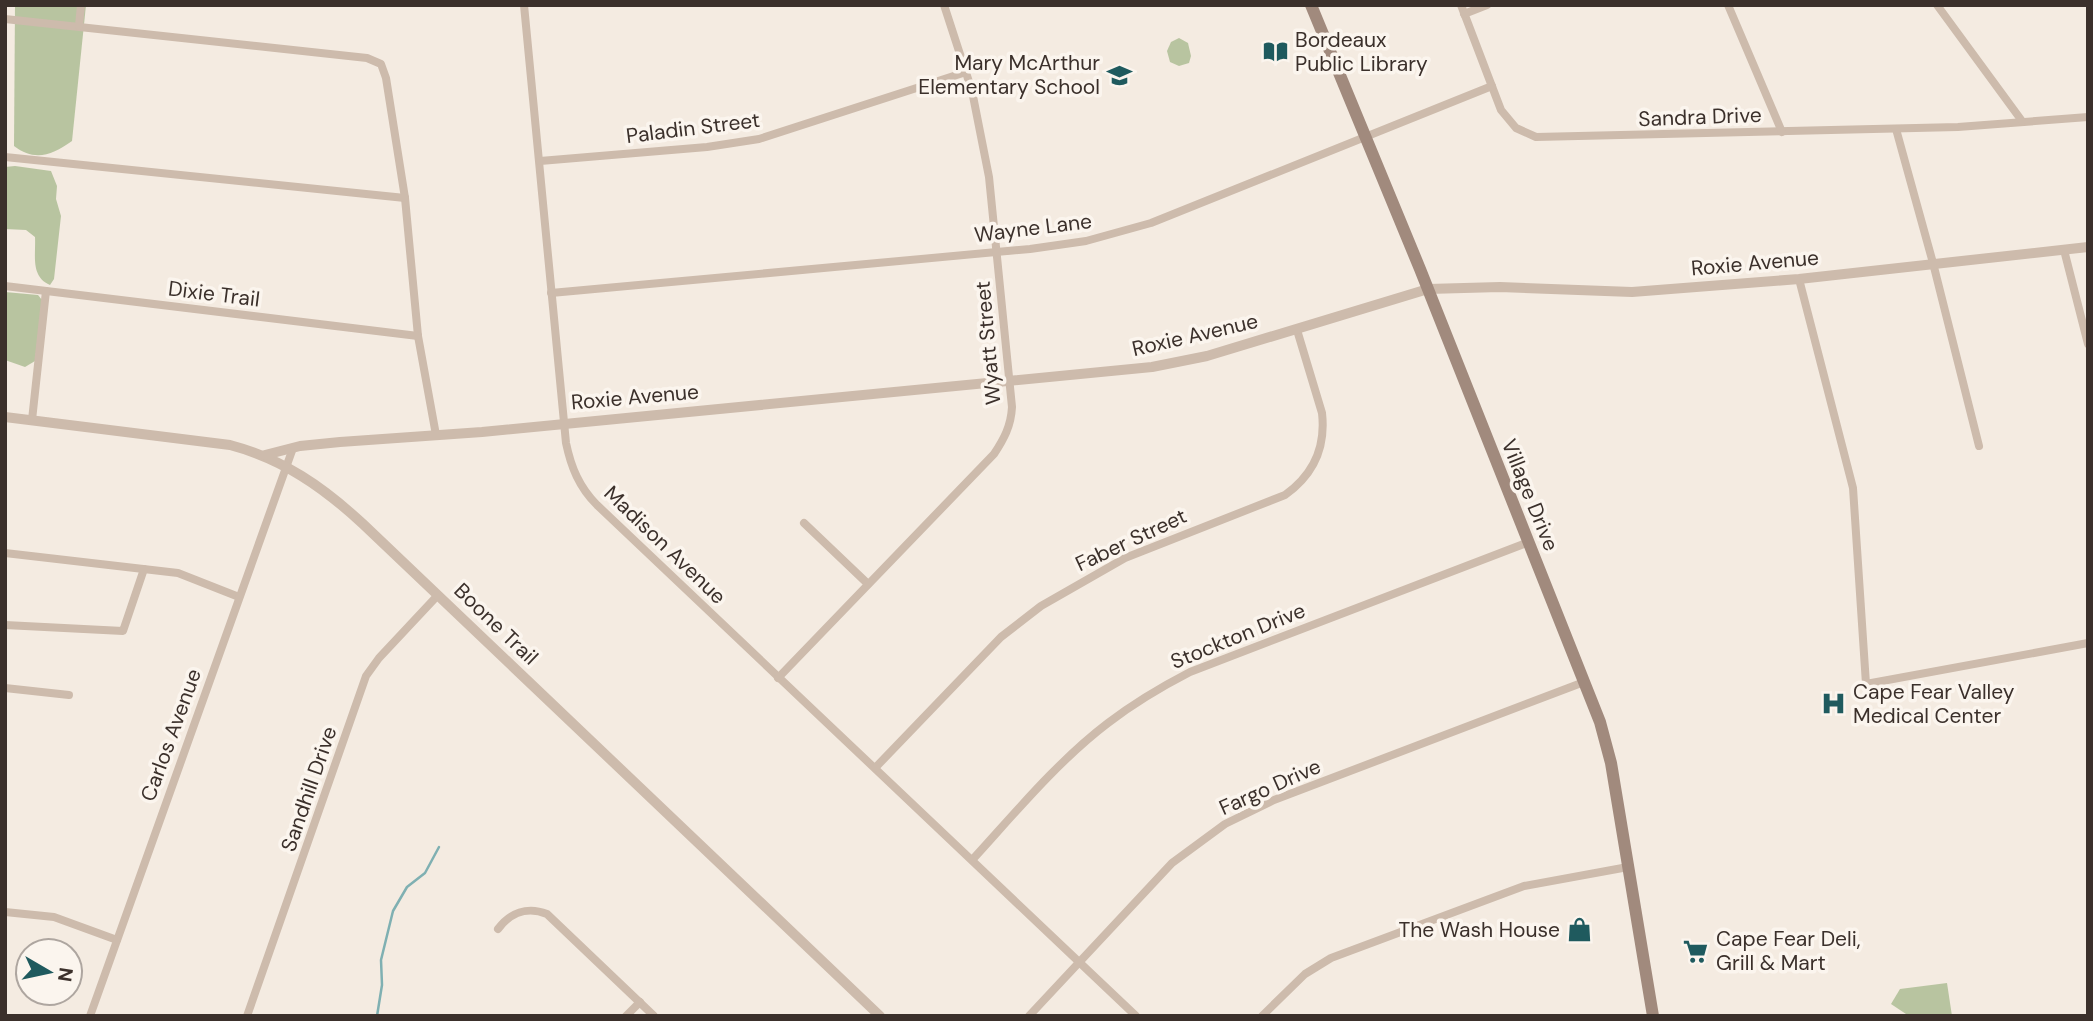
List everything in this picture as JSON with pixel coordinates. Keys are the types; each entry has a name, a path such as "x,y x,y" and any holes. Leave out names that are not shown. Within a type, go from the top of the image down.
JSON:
{"main road":[{"name":"Village Drive","path":"1311,5 1428,289 1606,740 1653,1016"}],"street":[{"path":"79,26 81,5"},
{"name":"Madison Avenue","path":"524,5 564,423 570,460 586,493 1136,1016"},
{"name":"Wyatt Street","path":"778,678 994,454 1010,424 1012,407 997,251 981,132 966,72 944,5"},
{"path":"1462,9 1487,5"},
{"path":"1728,5 1782,132"},
{"path":"1937,5 2022,121"},
{"name":"Sandra Drive","path":"1462,9 1498,103 1508,121 1516,128 1536,137 1958,127 2088,117"},
{"path":"5,19 367,58 381,64 386,78 405,198 418,336 436,435"},
{"name":"Paladin Street","path":"540,161 707,147 759,139 966,72"},
{"name":"Wayne Lane","path":"551,293 1056,246 1120,233 1492,86"},
{"path":"1896,129 1934,263 1979,446"},
{"path":"5,157 405,198"},
{"name":"Roxie Avenue","path":"265,455 293,447 340,442 1010,382 1164,365 1207,356 1428,289 1500,287 1632,292 1799,279 2088,247"},
{"path":"2064,250 2088,344"},
{"path":"1799,279 1853,488 1866,684 2088,643"},
{"name":"Dixie Trail","path":"5,286 418,336"},
{"path":"32,419 46,291"},
{"name":"Faber Street","path":"876,767 1001,637 1041,606 1094,574 1138,553 1285,495 1304,478 1318,457 1323,424 1297,330"},
{"name":"Boone Trail","path":"5,416 230,445 265,455 321,487 341,503 880,1016"},
{"name":"Carlos Avenue","path":"90,1016 293,447"},
{"path":"804,523 868,584"},
{"name":"Stockton Drive","path":"973,859 1080,747 1116,717 1163,686 1190,671 1528,542"},
{"path":"5,553 178,573 239,597"},
{"path":"5,625 123,631 144,569"},
{"name":"Sandhill Drive","path":"247,1016 366,676 379,658 438,595"},
{"name":"Fargo Drive","path":"1029,1016 1172,863 1203,838 1274,800 1584,682"},
{"path":"5,688 69,695"},
{"path":"1262,1016 1292,984 1331,958 1515,889 1628,867"},
{"path":"498,929 508,919 524,911 547,914 654,1016"},
{"path":"5,912 54,917 117,940"},
{"path":"626,1016 640,1002"}],"green space":[{"path":"15,5 86,5 72,141 43,155 29,154 14,146"},
{"path":"1179,38 1188,43 1191,56 1189,63 1179,66 1170,62 1167,51 1171,42"},
{"path":"5,167 51,171 57,186 56,199 61,216 54,279 50,285 37,271 35,237 26,230 5,229"},
{"path":"5,292 38,295 42,300 35,361 25,367 5,360"},
{"path":"1947,983 1952,1016 1909,1016 1891,1004 1900,989"}],"waterway":[{"path":"377,1016 382,985 381,960 393,911 407,887 425,873 439,847"}],"place":[{"name":"Bordeaux Public Library","path":"1275,52"},
{"name":"Mary McArthur Elementary School","path":"1120,75"},
{"name":"Cape Fear Valley Medical Center","path":"1833,704"},
{"name":"The Wash House","path":"1580,930"},
{"name":"Cape Fear Deli, Grill & Mart","path":"1696,951"}]}
